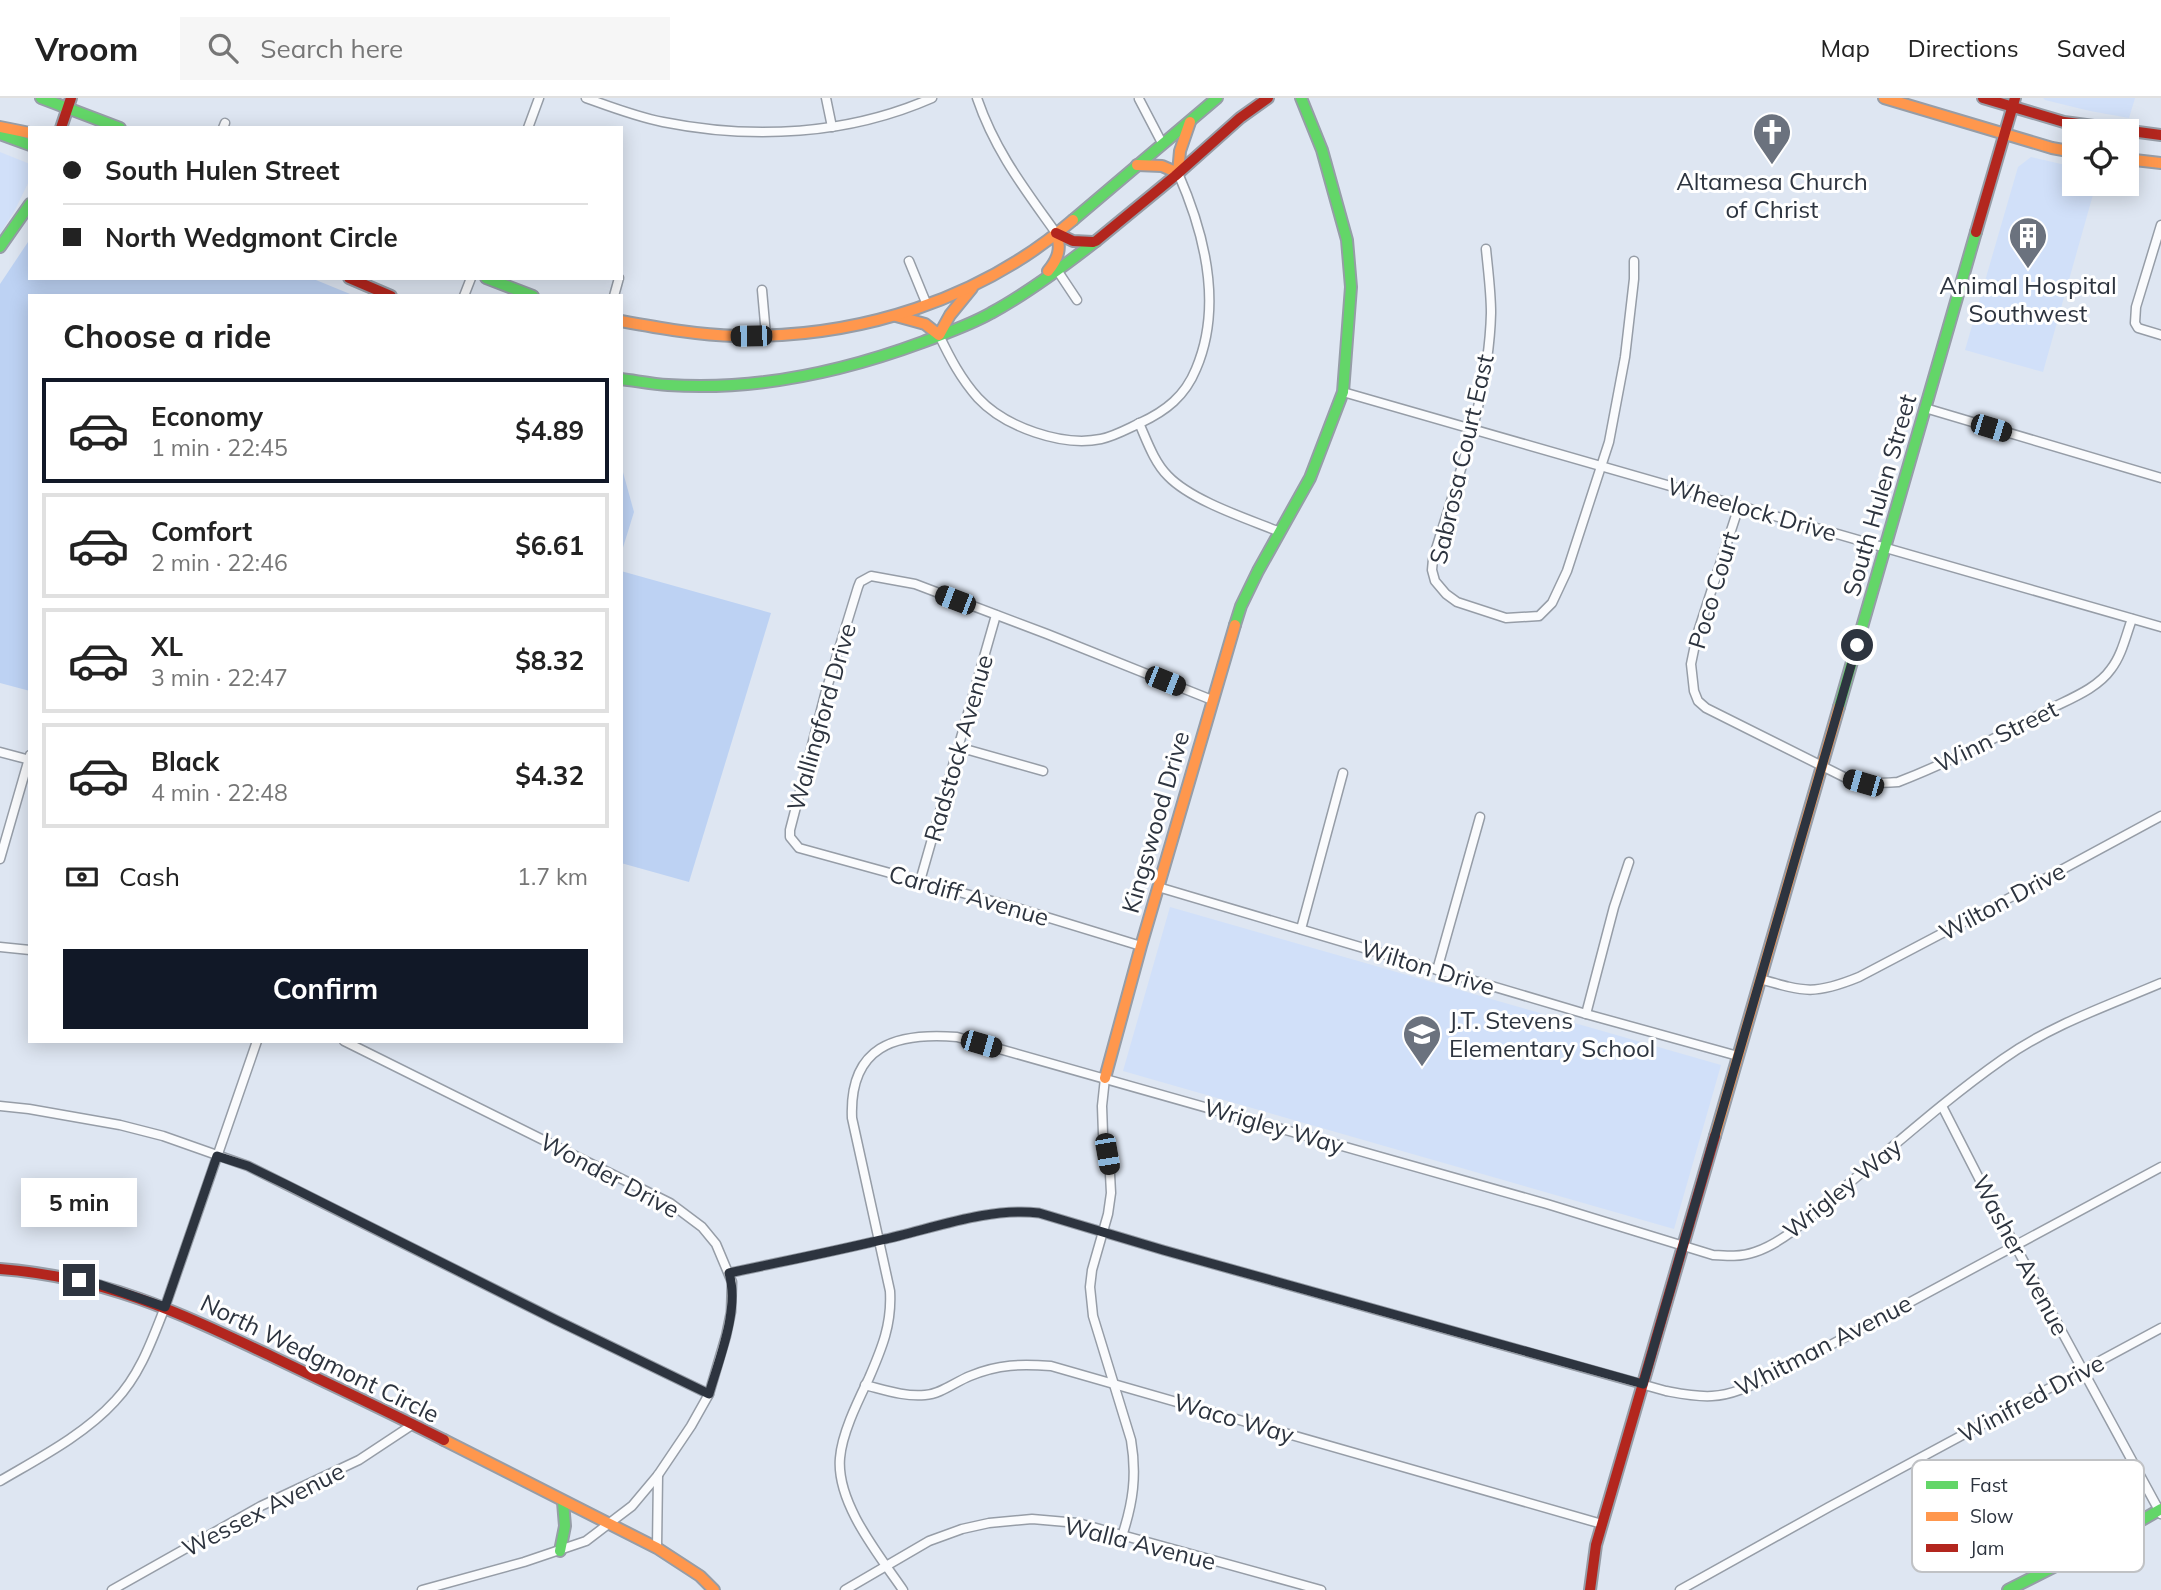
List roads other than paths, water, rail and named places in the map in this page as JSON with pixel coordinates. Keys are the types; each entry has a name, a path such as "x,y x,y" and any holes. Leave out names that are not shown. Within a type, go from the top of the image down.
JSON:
{"main road":[{"path":"41,98 69,103 117,126"},
{"path":"623,321 707,334 766,335 829,330 927,305 1000,271 1056,233 1217,98"},
{"path":"623,379 718,387 792,378 881,356 989,314 1095,242 1245,113 1268,98"},
{"name":"Kingswood Drive","path":"1105,1078 1241,606 1310,478 1343,392 1351,287 1347,240 1322,150 1301,98"},
{"path":"1884,98 2062,150"},
{"path":"1983,98 2014,102 2079,125 2161,135"},
{"name":"South Hulen Street","path":"1590,1590 1596,1545 2014,102"},
{"path":"55,126 69,103"},
{"path":"62,126 69,103"},
{"path":"1178,173 1180,151 1192,118"},
{"path":"0,127 28,133"},
{"path":"0,134 28,144"},
{"path":"2139,160 2161,163"},
{"path":"1138,165 1162,166 1178,173"},
{"path":"0,247 28,207"},
{"path":"1056,233 1070,242 1095,242"},
{"path":"1038,282 1054,264 1059,251 1061,244 1056,233"},
{"path":"354,280 386,294"},
{"path":"491,280 528,294"},
{"path":"939,335 950,315 976,284"},
{"path":"891,316 914,319 933,328 939,335"},
{"name":"North Wedgmont Circle","path":"0,1269 57,1275 101,1285 165,1307 412,1425 657,1548 700,1576 714,1590"},
{"path":"560,1552 566,1525 563,1502"},
{"path":"2144,1520 2160,1511"},
{"path":"2008,1590 2043,1572"}],"street":[{"path":"529,126 539,98"},
{"path":"586,98 663,122 740,133 769,134 832,127 881,116 932,98"},
{"path":"826,98 832,127"},
{"path":"977,98 986,126 1006,162 1056,233"},
{"path":"1139,99 1163,143"},
{"path":"939,335 955,368 979,398 996,413 1047,436 1083,441 1102,439 1163,411 1181,396 1196,370 1207,328 1209,305 1207,263 1192,204 1178,173"},
{"path":"2161,226 2136,307 2135,323 2138,328 2161,335"},
{"name":"Sabrosa Court East","path":"1486,249 1491,314 1484,375 1472,430 1432,570 1435,582 1457,602 1506,618 1539,616 1552,603 1567,571 1603,467 1612,431 1625,357 1634,261"},
{"path":"909,261 927,305"},
{"path":"1056,270 1077,300"},
{"path":"762,290 766,335"},
{"name":"Wheelock Drive","path":"1343,392 2161,627"},
{"path":"1925,408 2161,478"},
{"path":"1139,423 1154,457 1169,477 1196,496 1224,510 1280,532"},
{"name":"Poco Court","path":"1739,506 1697,635 1691,664 1694,691 1698,701 1706,708 1821,766"},
{"name":"Wallingford Drive","path":"796,845 790,837 790,830 827,691 860,582 871,576 880,576 915,584 996,615"},
{"path":"996,615 1212,701"},
{"name":"Radstock Avenue","path":"920,881 996,615"},
{"name":"Winn Street","path":"1821,766 1863,783 1898,782 1993,739 2099,681 2115,662 2132,619"},
{"path":"958,747 1043,771"},
{"path":"0,752 28,758"},
{"path":"0,859 28,761"},
{"path":"1301,929 1343,773"},
{"name":"Wilton Drive","path":"1760,979 1796,990 1832,988 2013,896 2161,816"},
{"path":"1437,970 1480,817"},
{"name":"Cardiff Avenue","path":"796,845 1141,946"},
{"path":"1586,1014 1614,906 1629,862"},
{"name":"Wilton Drive","path":"1158,887 1586,1014 1738,1056"},
{"path":"0,947 28,950"},
{"name":"Wrigley Way","path":"903,1590 856,1517 845,1494 840,1459 843,1440 884,1344 891,1308 890,1291 852,1118 851,1099 854,1084 867,1061 880,1048 893,1041 931,1035 957,1037 1547,1203 1713,1255 1736,1257 1775,1243 1942,1106 2004,1059 2078,1017 2161,983"},
{"path":"0,1480 92,1422 116,1401 149,1350 256,1043"},
{"name":"Wonder Drive","path":"348,1043 670,1203 702,1227 716,1244 729,1273 733,1295 709,1394 658,1475 632,1506 609,1525"},
{"name":"Kingswood Drive","path":"1105,1078 1102,1106 1111,1193 1090,1287 1093,1316 1132,1440 1135,1462 1135,1484 1122,1536"},
{"path":"0,1106 120,1125 163,1136 248,1166 709,1394"},
{"name":"Washer Avenue","path":"1942,1106 2132,1460"},
{"name":"Whitman Avenue","path":"729,1273 982,1216 1021,1210 1666,1391 1715,1396 1747,1387 1786,1369 2161,1167"},
{"name":"Winifred Drive","path":"1918,1460 2161,1328"},
{"name":"Waco Way","path":"865,1385 910,1396 927,1395 995,1368 1018,1364 1051,1366 1602,1524"},
{"name":"Wessex Avenue","path":"112,1590 261,1506 359,1460 412,1425"},
{"name":"Winifred Drive","path":"1680,1590 1912,1463"},
{"path":"657,1548 658,1475"},
{"name":"Washer Avenue","path":"2144,1482 2160,1511"},
{"name":"Walla Avenue","path":"845,1590 929,1541 962,1529 1032,1519 1077,1523 1321,1590"},
{"path":"422,1590 560,1552 586,1541 609,1525"}],"place":[{"name":"Altamesa Church of Christ","path":"1772,166"},
{"name":"Animal Hospital Southwest","path":"2028,270"},
{"name":"J.T. Stevens Elementary School","path":"1422,1068"}]}
